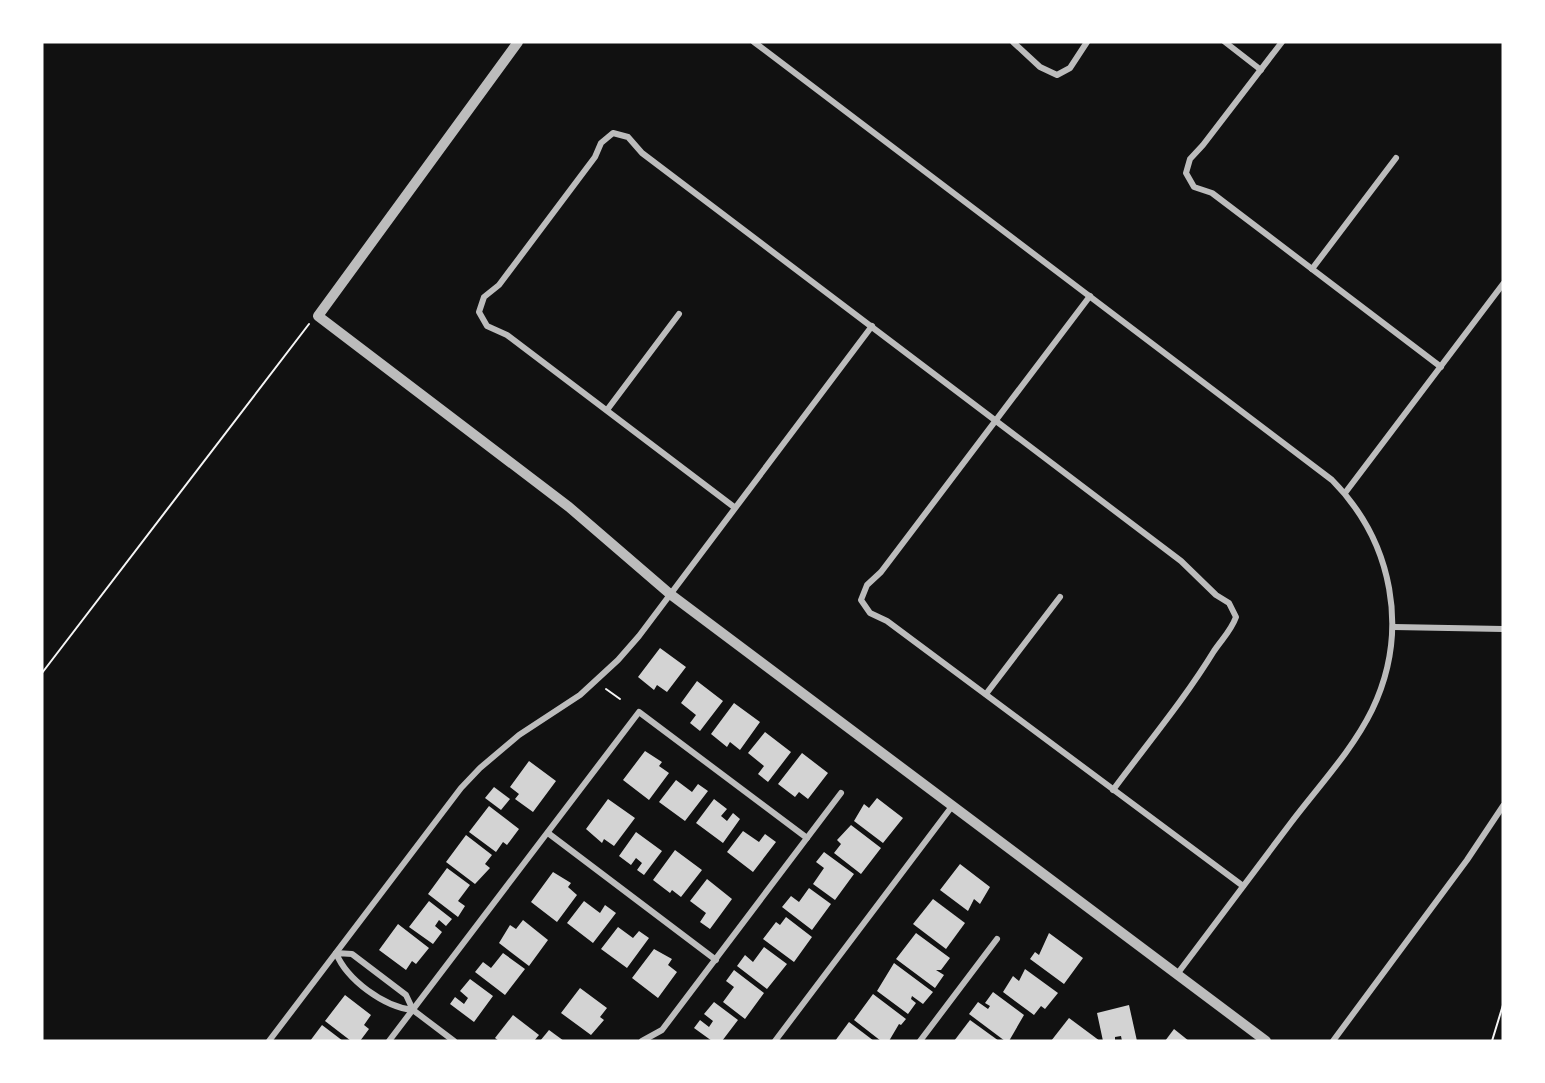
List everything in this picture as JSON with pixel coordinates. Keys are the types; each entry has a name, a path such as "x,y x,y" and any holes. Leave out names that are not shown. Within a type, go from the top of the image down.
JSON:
{"street":[{"path":"518,42 318,316 569,507 670,594 1266,1041"},
{"path":"754,42 1307,460 1345,493 1362,515 1375,542 1390,590 1394,627 1386,673 1371,711 1342,755 1178,973"},
{"path":"1013,42 1040,67 1057,75 1070,68 1087,42"},
{"path":"1225,42 1262,70"},
{"path":"1282,42 1190,159 1186,173 1194,187 1212,193 1441,367"},
{"path":"734,507 507,335 487,326 479,312 484,297 499,285 595,157 601,143 613,133 628,137 642,153 1181,561 1216,595 1229,603 1236,617 1231,631 1220,642 1197,679 1113,790"},
{"path":"1312,269 1396,158"},
{"path":"1345,493 1503,284"},
{"path":"1090,296 881,572 867,585 861,600 870,613 887,621 1243,886"},
{"path":"606,410 679,314"},
{"path":"269,1041 461,788 506,745 580,695 599,679 639,636 872,326"},
{"path":"986,694 1060,597"},
{"path":"1394,627 1503,629"},
{"path":"389,1041 639,712 807,838"},
{"path":"642,1041 662,1030 842,793"},
{"path":"775,1041 953,806"},
{"path":"1333,1041 1467,860 1503,806"},
{"path":"548,833 716,960"},
{"path":"920,1041 997,939"},
{"path":"336,953 352,954 406,995 413,1010 454,1041"},
{"path":"336,953 342,968 381,998 396,1008 413,1010"}],"path":[{"path":"42,674 300,335 318,316"},
{"path":"606,689 620,699"},
{"path":"1492,1041 1503,1005"}],"building":[{"path":"660,648 686,667 667,692 657,685 654,690 638,677"},
{"path":"697,681 723,701 700,731 690,723 696,715 681,703"},
{"path":"734,703 760,722 740,750 730,742 727,747 711,734"},
{"path":"765,732 791,752 768,782 758,774 764,766 748,753"},
{"path":"645,751 662,762 659,766 669,773 649,800 623,780"},
{"path":"802,753 828,773 808,799 799,792 795,797 778,784"},
{"path":"529,761 556,781 533,812 515,799 519,794 510,787"},
{"path":"676,780 692,792 698,784 708,791 685,821 659,802"},
{"path":"494,787 510,799 501,810 485,798"},
{"path":"877,798 903,818 883,843 854,821 864,804 869,808"},
{"path":"608,799 635,818 614,846 604,839 602,843 586,829"},
{"path":"714,799 727,809 721,816 727,821 733,813 740,819 723,843 696,823"},
{"path":"489,806 519,829 507,845 503,842 496,852 469,832"},
{"path":"851,825 881,848 861,874 834,853 841,844 837,840"},
{"path":"743,831 759,842 765,834 776,842 753,872 727,852"},
{"path":"636,832 662,851 644,875 637,870 642,863 636,858 631,865 619,856"},
{"path":"466,835 492,855 485,864 490,868 475,884 446,862"},
{"path":"675,850 702,870 681,897 672,890 670,893 653,880"},
{"path":"824,852 854,874 835,900 813,884 824,868 816,862"},
{"path":"960,864 990,887 980,904 974,899 968,911 940,890"},
{"path":"447,868 470,885 458,901 465,906 458,917 428,894"},
{"path":"553,872 571,883 568,887 577,895 557,922 531,902"},
{"path":"707,879 732,899 710,929 700,922 706,913 690,901"},
{"path":"809,888 831,904 812,930 782,907 791,896 799,902"},
{"path":"933,899 965,923 946,949 913,924"},
{"path":"429,901 452,919 446,926 439,920 435,926 442,932 433,944 409,927"},
{"path":"584,901 600,913 605,905 616,913 593,943 567,923"},
{"path":"786,917 812,937 794,962 763,939 776,922 780,925"},
{"path":"523,920 548,940 529,966 499,943 510,925 516,929"},
{"path":"398,924 429,948 416,964 412,961 406,970 379,950"},
{"path":"618,927 633,938 639,931 649,938 627,968 601,949"},
{"path":"916,933 950,958 941,970 936,970 944,975 935,988 896,959"},
{"path":"1049,933 1083,958 1064,984 1030,959 1035,952 1039,955"},
{"path":"764,947 787,964 767,989 737,966 745,955 753,962"},
{"path":"654,949 672,959 668,965 677,972 658,998 632,978"},
{"path":"503,953 525,969 505,995 475,972 483,962 491,968"},
{"path":"894,963 933,992 923,1004 912,996 911,999 916,1003 908,1014 877,991"},
{"path":"1025,969 1058,993 1045,1009 1041,1006 1034,1015 1003,992 1013,976 1019,981"},
{"path":"734,970 764,993 745,1019 723,1002 734,987 726,981"},
{"path":"470,979 493,996 474,1022 450,1004 455,997 464,1004 468,998 460,991"},
{"path":"580,988 607,1008 600,1017 604,1020 591,1035 561,1013"},
{"path":"993,992 1024,1015 1009,1041 1005,1041 969,1014 978,1002 988,1009 990,1006 985,1003"},
{"path":"873,994 906,1019 901,1025 899,1024 889,1041 881,1041 854,1020"},
{"path":"345,995 371,1015 364,1025 369,1029 360,1041 351,1041 325,1021"},
{"path":"714,1002 738,1020 722,1041 712,1041 694,1028 700,1020 709,1027 713,1021 704,1014"},
{"path":"1129,1005 1137,1041 1122,1041 1121,1036 1115,1037 1115,1041 1103,1041 1097,1013"},
{"path":"513,1015 539,1035 534,1041 499,1041 495,1038"},
{"path":"1069,1018 1100,1041 1051,1041"},
{"path":"970,1020 999,1041 954,1041"},
{"path":"849,1022 874,1041 835,1041"},
{"path":"322,1025 343,1041 310,1041"},
{"path":"1174,1029 1189,1041 1165,1041"},
{"path":"549,1030 564,1041 540,1041"}]}
